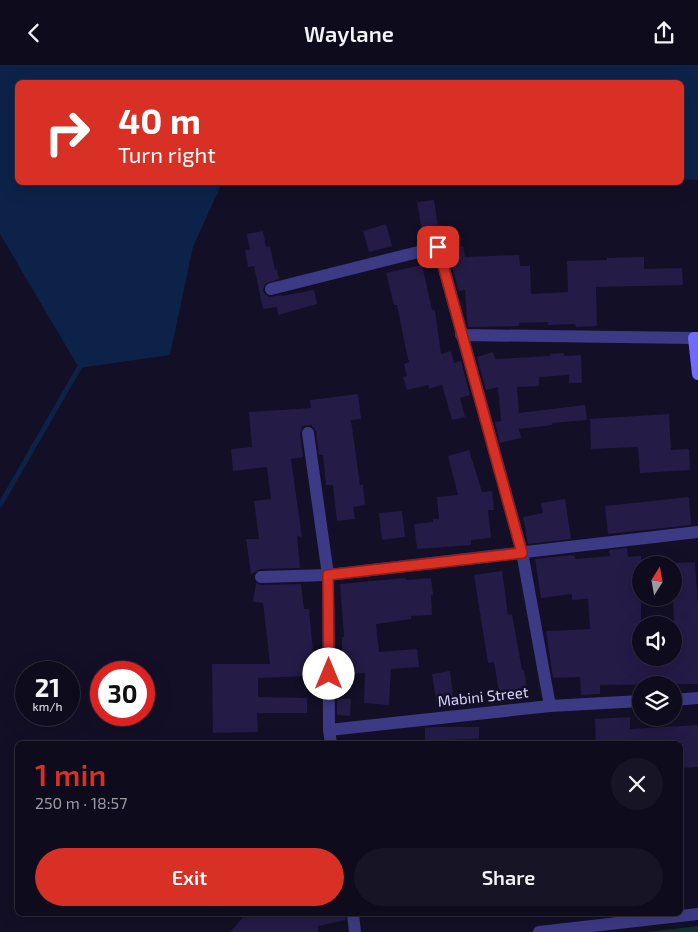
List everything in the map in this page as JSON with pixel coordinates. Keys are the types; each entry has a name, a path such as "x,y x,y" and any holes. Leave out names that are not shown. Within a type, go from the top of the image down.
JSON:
{"street":[{"path":"271,289 438,247 522,553 550,706"},
{"path":"461,335 696,338 698,374"},
{"path":"308,433 328,575 331,741"},
{"path":"261,577 328,575 698,532"},
{"path":"682,700 698,699"},
{"name":"Mabini Street","path":"329,730 550,706 632,701"},
{"path":"539,932 698,915"},
{"path":"353,916 355,932"}],"green space":[{"path":"698,926 698,932 647,932"}],"water":[{"path":"0,65 698,65 698,180 684,179 684,80 15,80 15,185 221,185 193,247 170,355 79,368 0,234"}],"building":[{"path":"434,200 438,226 443,225 445,239 424,242 417,202"},
{"path":"386,224 392,246 369,252 363,231"},
{"path":"263,231 266,247 270,246 279,279 265,284 263,291 265,294 269,297 282,296 314,290 317,304 278,315 277,307 263,309 254,266 248,267 245,250 250,250 247,234"},
{"path":"463,246 465,257 519,255 520,266 530,266 531,294 568,292 567,261 607,260 607,258 644,257 644,269 682,268 683,285 596,287 597,326 576,327 575,324 548,325 548,322 519,323 519,326 468,327 465,290 459,291 447,249"},
{"path":"422,265 432,310 435,310 441,354 451,351 454,363 461,361 470,395 460,398 465,417 452,420 442,385 429,389 428,385 407,390 403,377 407,376 404,364 409,362 397,305 394,305 386,273"},
{"path":"493,352 495,359 550,356 550,354 564,353 564,356 581,355 582,383 569,383 569,375 539,377 539,386 517,387 519,413 585,405 587,420 552,423 552,425 519,429 521,438 500,443 495,422 501,421 498,387 486,390 477,357"},
{"path":"358,394 361,419 351,420 360,485 363,485 365,505 353,507 355,519 337,521 333,485 326,485 323,455 319,455 316,431 311,425 303,426 300,434 303,457 291,459 302,537 297,536 300,568 261,569 251,574 246,539 259,539 254,501 271,499 267,467 233,471 231,449 252,447 249,412 311,408 310,400"},
{"path":"669,414 671,450 689,449 690,470 640,473 638,447 591,449 590,419"},
{"path":"469,450 482,492 492,491 494,510 488,510 491,538 471,540 471,545 417,549 414,524 433,522 433,519 439,519 437,497 458,495 448,456"},
{"path":"689,497 691,525 608,534 605,506"},
{"path":"565,499 571,539 528,544 523,517 543,513 541,503"},
{"path":"402,511 405,537 382,540 379,513"},
{"path":"627,548 628,557 632,557 632,606 641,606 641,616 632,616 632,666 682,666 682,616 674,616 673,606 682,606 682,563 695,562 698,605 698,684 682,684 682,676 632,676 632,685 600,685 600,694 581,695 580,677 553,678 546,631 590,629 588,599 572,600 572,594 541,598 535,559 574,555 575,559 610,556 609,550"},
{"path":"502,571 508,615 512,614 528,695 500,699 494,662 488,663 474,575"},
{"path":"406,578 406,580 431,578 433,595 431,595 432,615 411,616 411,619 376,624 379,652 417,649 419,667 391,669 389,705 364,703 365,673 342,674 342,637 344,637 340,584"},
{"path":"256,583 261,585 301,584 304,609 309,609 314,662 307,662 308,676 258,678 258,697 307,698 307,713 257,713 258,732 213,733 212,664 270,664 263,603 253,602"},
{"path":"450,671 454,703 437,706 432,674"},
{"path":"337,699 351,699 350,716 337,715"},
{"path":"630,717 630,729 698,725 698,767 683,768 683,741 596,741 595,719"},
{"path":"479,727 479,739 425,741 425,728"},
{"path":"244,916 345,916 346,920 318,926 318,932 230,932"}],"waterway":[{"path":"0,505 79,368"}],"route":[{"path":"329,674 328,575 522,553 438,247"}]}
